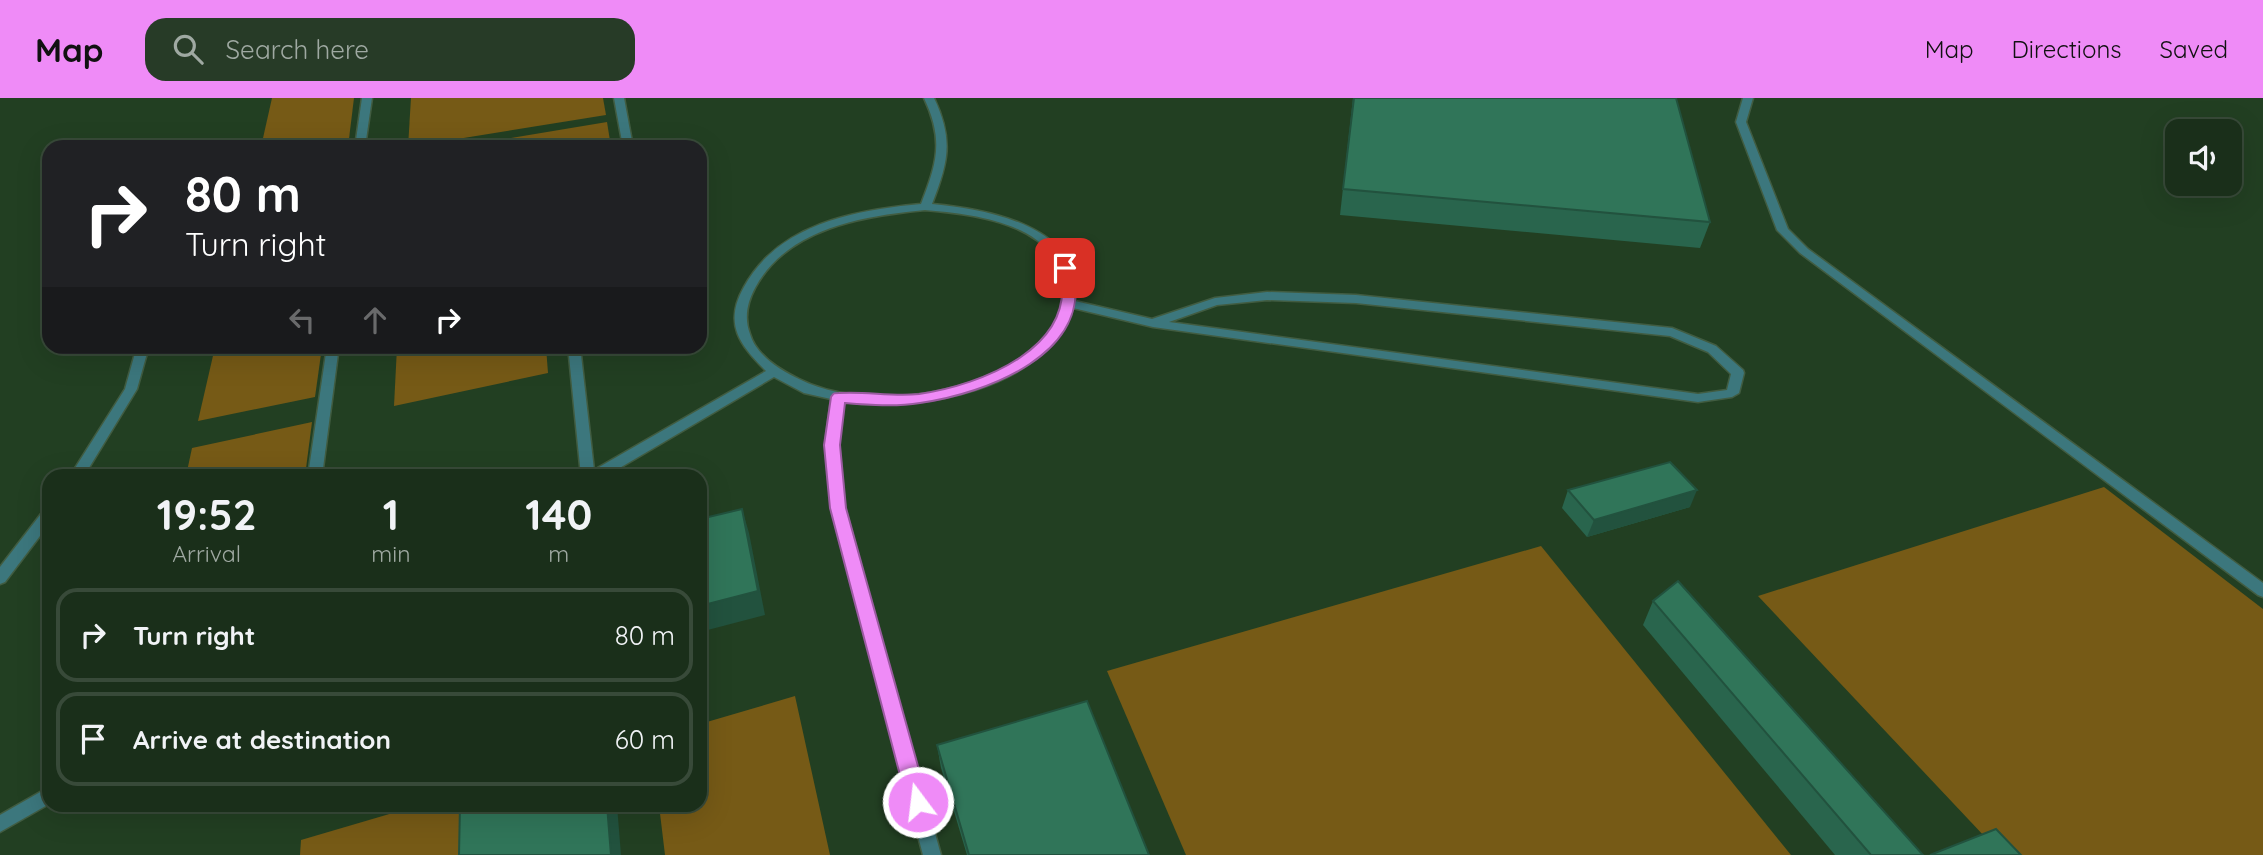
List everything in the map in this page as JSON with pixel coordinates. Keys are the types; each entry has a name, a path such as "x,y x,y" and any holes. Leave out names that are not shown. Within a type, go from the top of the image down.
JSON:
{"lane":[{"path":"361,140 367,98"},
{"path":"619,98 627,140"},
{"path":"925,207 942,165 944,140 939,117 929,98"},
{"path":"1747,98 1741,122 1783,230 1804,251 2263,591"},
{"path":"925,207 978,212 1024,228 1042,239 1056,253 1065,268 1070,285 1069,303 1063,320 1051,338 1033,355 1010,370 983,383 920,398 886,401 838,397 796,384 774,372 757,358 746,341 741,323 741,305 748,288 760,271 795,242 817,230 870,213 925,207"},
{"path":"1069,303 1153,323 1698,398 1732,393 1738,373 1712,349 1672,332 1356,299 1267,296 1215,302 1153,323"},
{"path":"81,469 131,389 141,354"},
{"path":"316,469 332,354"},
{"path":"574,354 588,469"},
{"path":"607,469 774,372"},
{"path":"838,397 832,445 838,508 932,855"},
{"path":"0,578 42,523"},
{"path":"0,824 42,799"}],"shaded area":[{"path":"272,98 354,98 349,140 263,140"},
{"path":"411,98 603,98 606,115 451,140 408,140"},
{"path":"607,122 610,140 499,140"},
{"path":"213,354 321,354 315,397 198,421"},
{"path":"397,354 547,354 548,373 394,406"},
{"path":"312,422 306,469 188,469 192,448"},
{"path":"2104,487 2263,609 2263,855 2002,855 1758,596"},
{"path":"1541,546 1791,855 1186,855 1107,671"},
{"path":"795,696 830,855 665,855 660,812 707,812 707,722"},
{"path":"396,812 462,812 462,855 300,855 301,840"}],"building":[{"path":"1354,98 1676,98 1710,222 1343,189"},
{"path":"1670,462 1697,490 1594,520 1568,490"},
{"path":"742,509 758,591 707,604 707,517"},
{"path":"1678,581 1923,855 1871,855 1653,601"},
{"path":"1087,701 1149,855 969,855 937,745"},
{"path":"460,812 608,812 611,855 459,855"},
{"path":"1996,829 2021,855 1930,855"}],"route":[{"path":"918,802 838,508 832,445 838,397 886,401 920,398 968,388 1010,370 1033,355 1051,338 1063,320 1069,303 1070,285 1065,268"}]}
